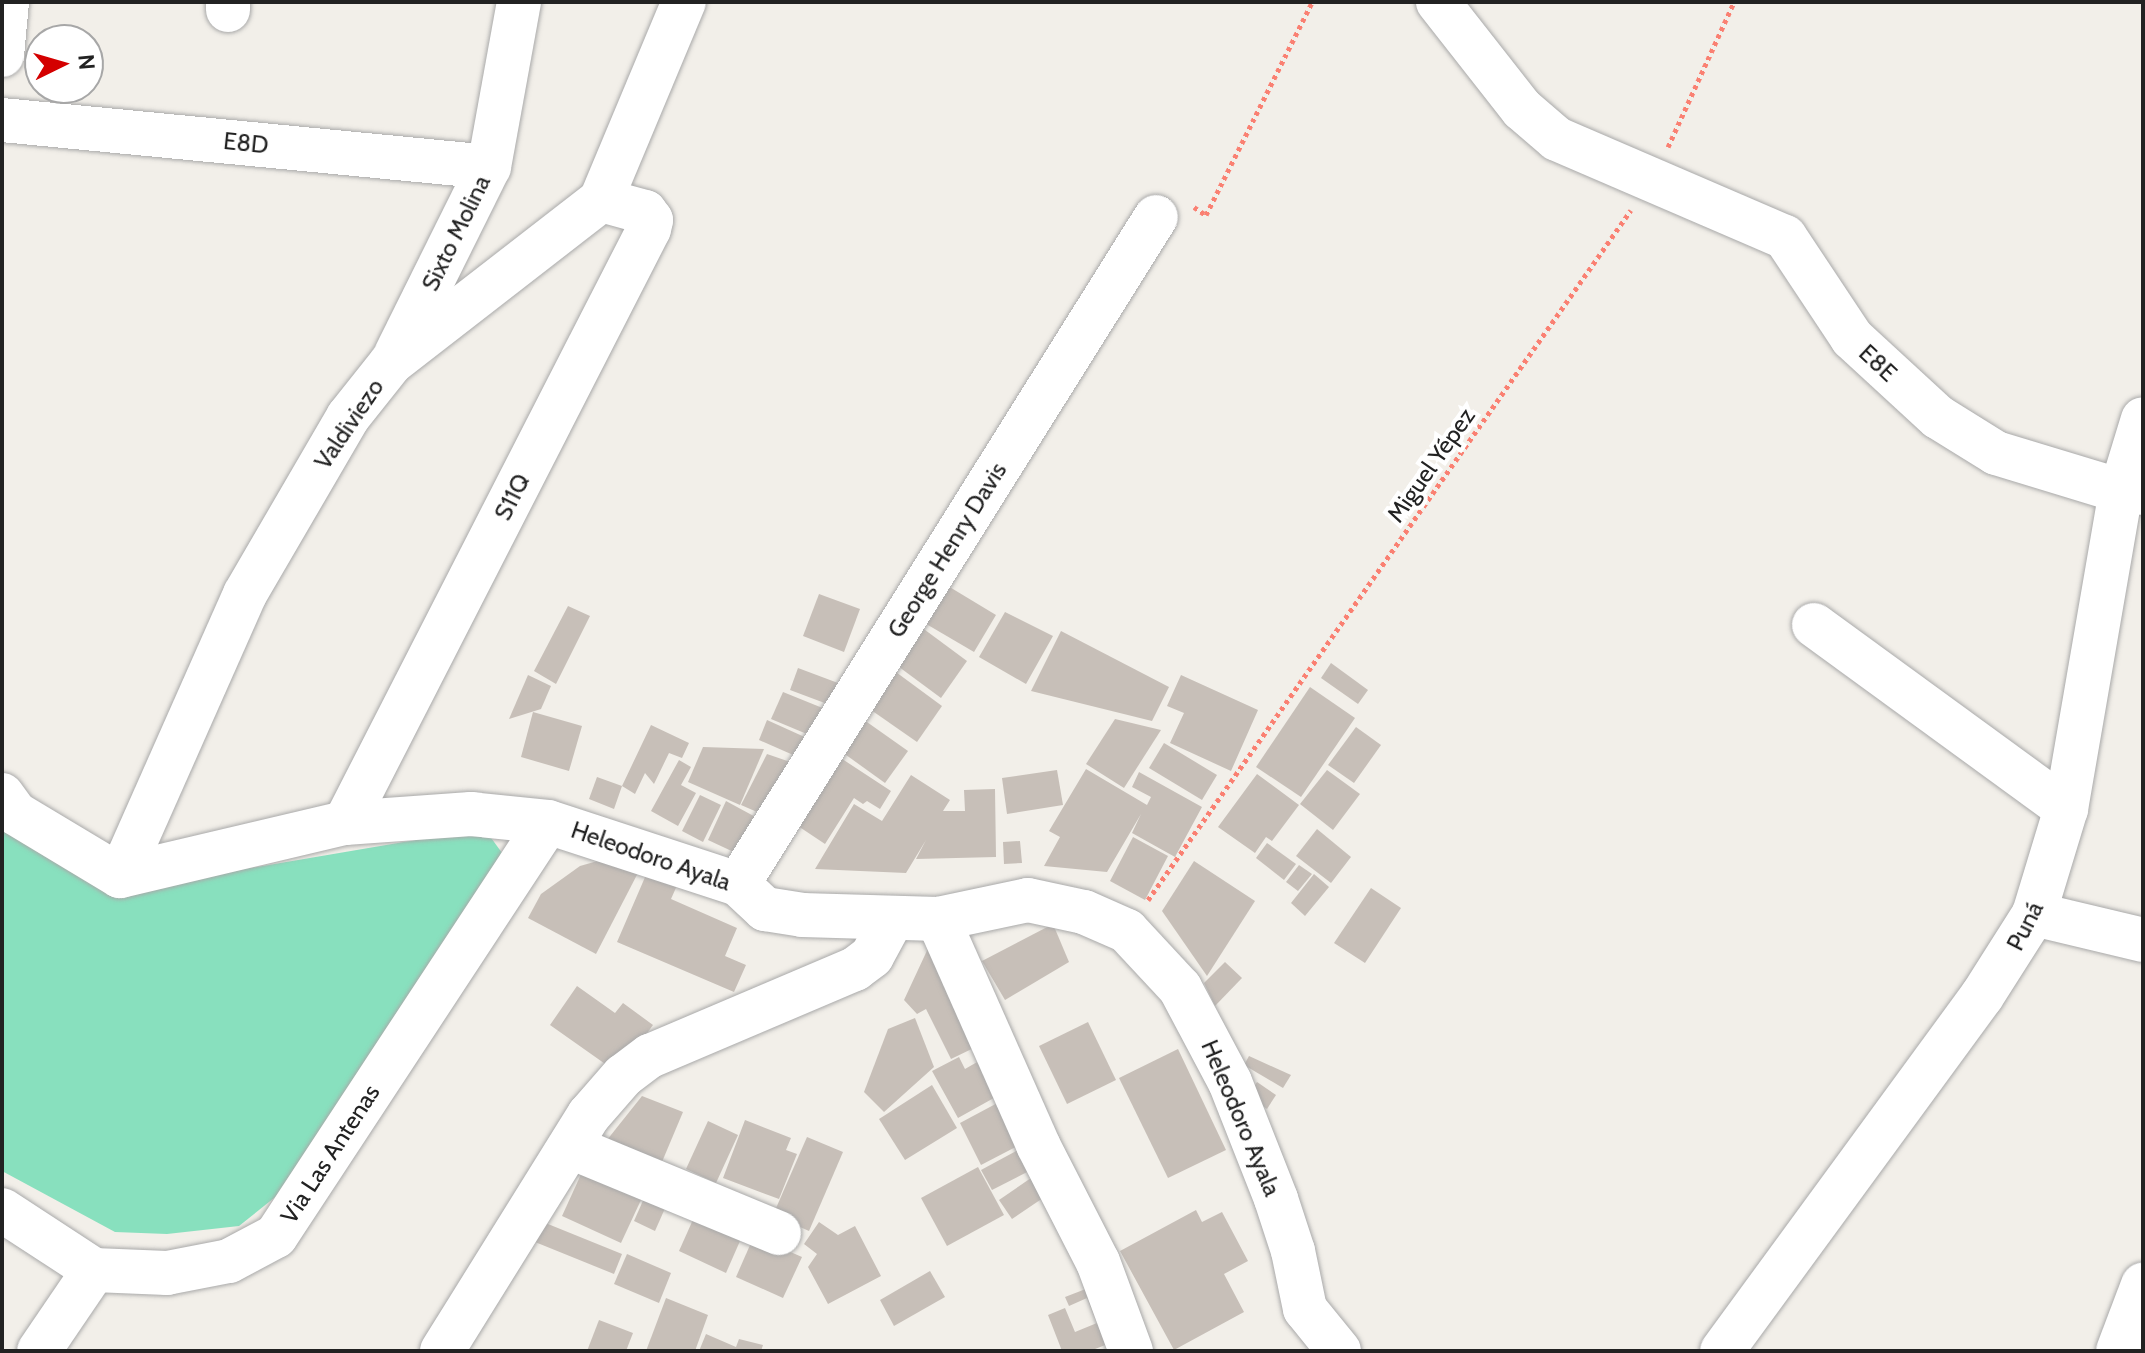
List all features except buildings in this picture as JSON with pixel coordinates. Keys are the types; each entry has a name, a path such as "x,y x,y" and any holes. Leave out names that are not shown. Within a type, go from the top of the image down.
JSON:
{"street":[{"path":"2,55 7,2"},
{"name":"Sixto Molina","path":"391,363 489,167 519,2"},
{"name":"Valdiviezo","path":"120,876 245,594 348,417 391,363 601,200 684,2"},
{"name":"E8E","path":"1438,2 1540,127 1557,139 1785,237 1852,338 1938,417 1996,453 2132,492"},
{"name":"E8D","path":"2,120 489,167"},
{"name":"S11Q","path":"345,823 649,229 651,220 645,212 601,200"},
{"name":"George Henry Davis","path":"738,884 1156,217"},
{"name":"Puná","path":"1722,1351 1982,996 2034,914 2066,809 2132,492 2143,419"},
{"path":"1814,625 2066,809"},
{"path":"2,795 15,813 120,876"},
{"name":"Heleodoro Ayala","path":"120,876 345,823 471,814 548,822 738,884 765,909 802,915 938,919 1028,900 1084,912 1127,931 1180,988 1230,1082 1285,1225 1305,1309 1339,1351"},
{"name":"Via Las Antenas","path":"94,1270 167,1273 229,1261 276,1236 548,822"},
{"path":"2034,914 2143,940"},
{"path":"455,1347 589,1115 635,1065 855,969 872,956 892,919"},
{"path":"938,919 1038,1145 1098,1262 1131,1351"},
{"path":"571,1147 779,1233"},
{"path":"2,1210 94,1270 39,1351"},
{"path":"2118,1351 2143,1285"}],"path":[{"path":"1206,215 1312,2"},
{"name":"Miguel Yépez","path":"1127,931 1652,181 1734,2"}],"green space":[{"path":"2,822 174,881 439,836 489,835 505,857 289,1186 239,1226 167,1234 115,1232 2,1171"}]}
